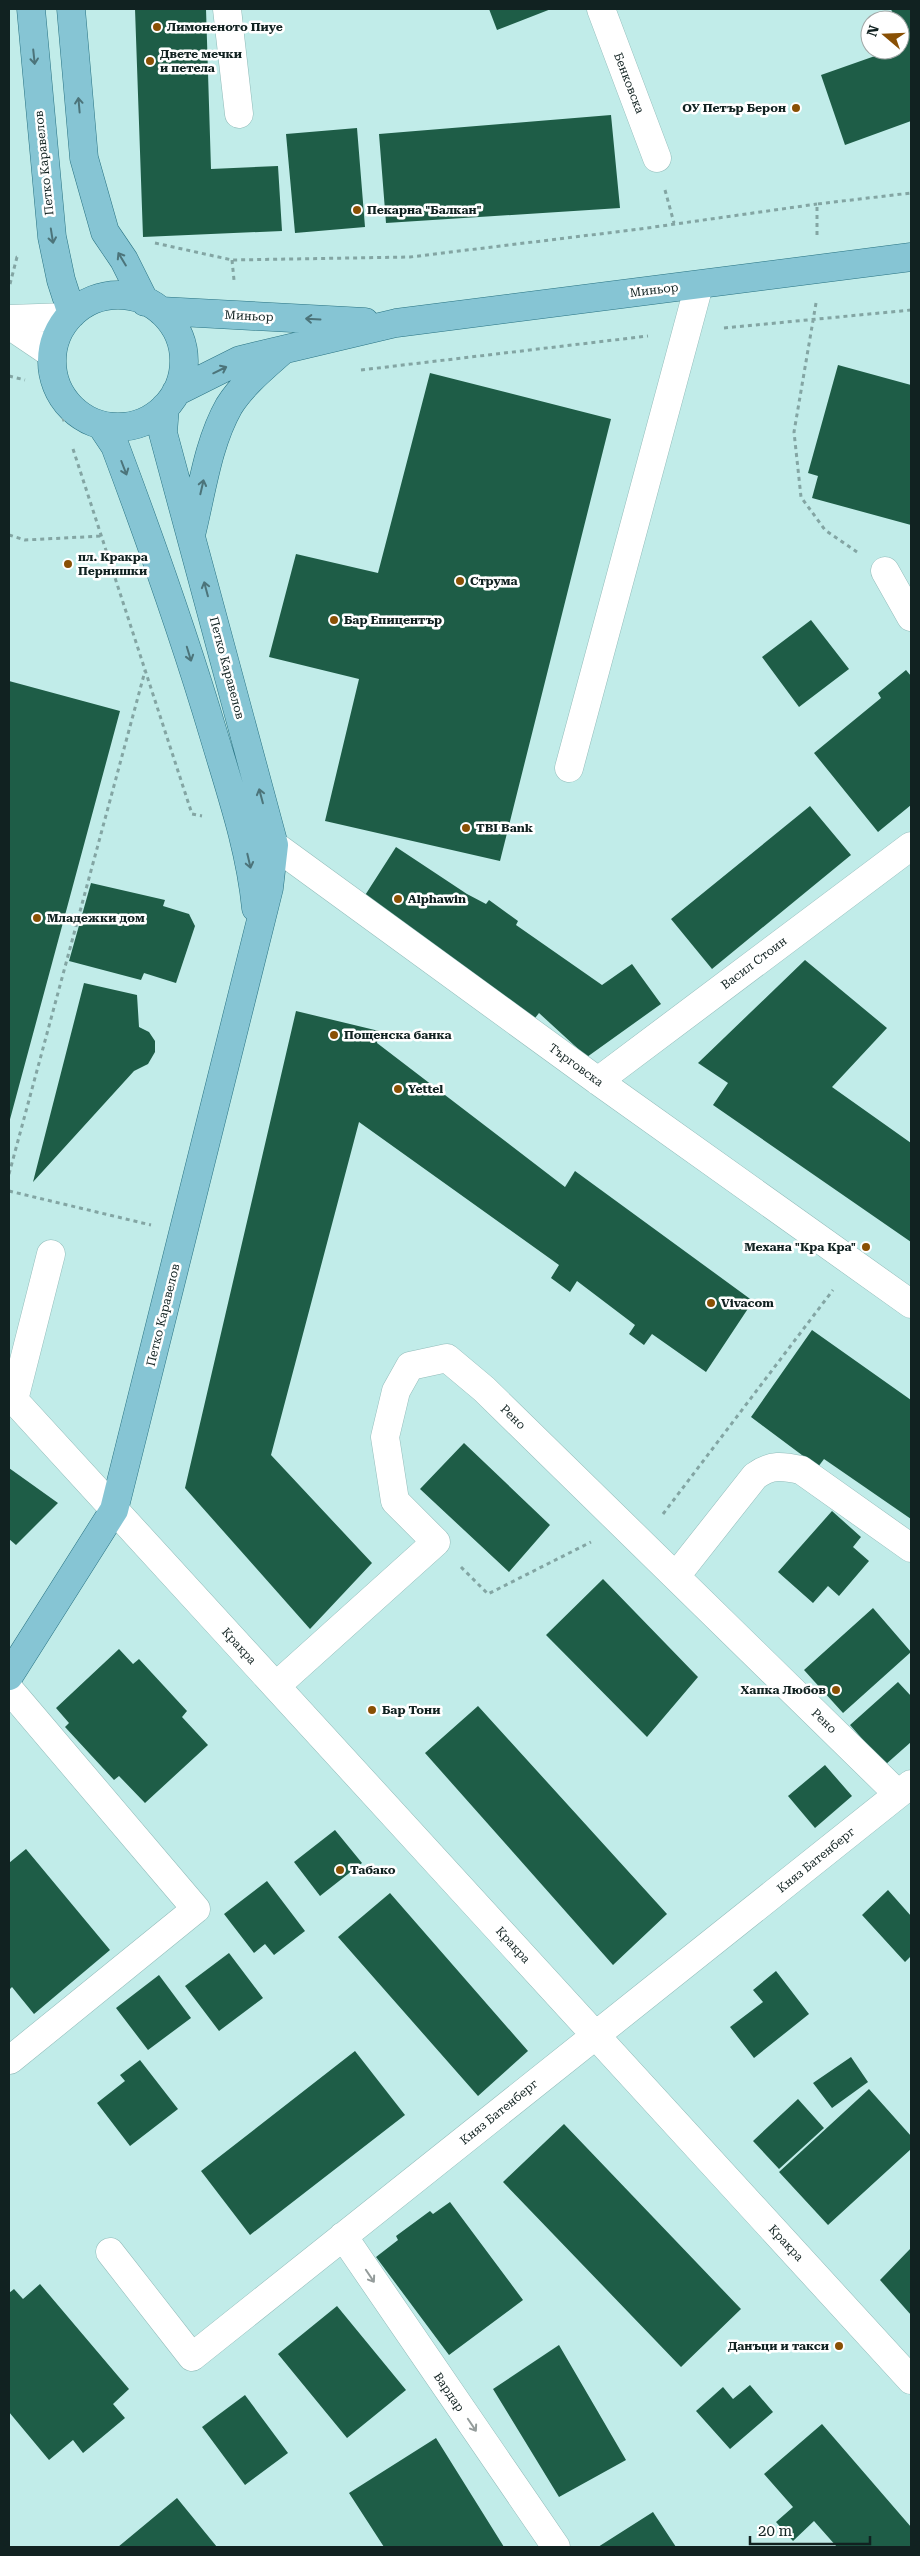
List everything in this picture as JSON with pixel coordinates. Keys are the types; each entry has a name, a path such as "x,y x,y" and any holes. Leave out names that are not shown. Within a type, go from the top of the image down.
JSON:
{"main road":[{"name":"Петко Каравелов","path":"31,9 52,237 70,316"},
{"path":"71,9 84,158 105,232 153,306 178,335 182,349 181,378 170,399 142,422 128,426 102,425 80,415 64,398 54,377 52,354 55,341 70,316 90,301 103,297 128,296 153,306"},
{"name":"Миньор","path":"170,399 240,360 396,323 911,257"},
{"name":"Миньор","path":"153,306 396,323"},
{"path":"191,535 208,461 230,405 262,369 283,351"},
{"name":"Петко Каравелов","path":"9,1676 114,1510 258,929 270,888 274,845 163,433 170,399"},
{"name":"Петко Каравелов","path":"102,425 115,446 168,587 242,826 253,875 258,929"}],"street":[{"path":"227,9 239,114"},
{"name":"Бенковска","path":"601,9 657,158"},
{"path":"569,768 699,285"},
{"path":"9,319 70,316"},
{"path":"9,325 52,354"},
{"path":"885,571 911,617"},
{"name":"Търговска","path":"242,826 274,845 598,1081 911,1304"},
{"name":"Васил Стоин","path":"598,1081 911,846"},
{"path":"12,1397 51,1254"},
{"name":"Рено","path":"436,1542 396,1500 385,1437 396,1391 410,1366 446,1358 484,1389 676,1576 905,1789"},
{"name":"Кракра","path":"12,1397 911,2380"},
{"path":"676,1576 755,1476 766,1468 781,1465 802,1470 911,1548"},
{"path":"276,1686 436,1542"},
{"path":"9,1689 196,1909 10,2060"},
{"name":"Княз Батенберг","path":"110,2252 192,2357 905,1789"},
{"name":"Вардар","path":"343,2236 556,2547"}],"path":[{"path":"232,260 410,257 911,193"},
{"path":"817,204 818,269 815,320 794,432 801,497 824,530 885,571"},
{"path":"9,287 17,257"},
{"path":"355,370 685,332 911,310"},
{"path":"9,376 26,380"},
{"path":"44,385 53,387 67,432"},
{"path":"70,440 192,814 242,826"},
{"path":"9,535 25,540 102,536"},
{"path":"9,1174 145,669"},
{"path":"9,1191 183,1232"},
{"path":"436,1542 488,1594 633,1534 853,1263"}],"building":[{"path":"135,9 206,9 211,169 278,166 282,231 143,237"},
{"path":"489,9 551,9 497,30"},
{"path":"911,9 911,121 845,145 821,75 864,60 910,60 910,10 891,10"},
{"path":"611,115 620,208 386,223 379,134"},
{"path":"357,128 365,227 295,233 286,134"},
{"path":"838,365 911,385 911,525 812,498 818,476 808,473"},
{"path":"430,373 611,419 500,861 325,821 359,679 269,657 296,554 378,573"},
{"path":"811,620 849,669 799,707 762,657"},
{"path":"906,670 911,676 911,805 878,832 814,753 881,698 878,693"},
{"name":"Младежки дом","path":"9,681 120,711 9,1123"},
{"path":"810,806 851,855 712,969 671,919"},
{"path":"396,847 467,894 486,904 489,900 518,921 516,925 602,985 632,964 661,1004 587,1057 539,1013 532,1022 362,900"},
{"path":"91,883 165,900 163,906 189,914 195,926 176,983 144,973 141,980 69,961"},
{"path":"805,960 887,1028 832,1087 911,1143 911,1242 713,1105 728,1083 698,1063"},
{"path":"84,983 137,995 139,1027 149,1032 155,1041 155,1052 148,1064 134,1071 33,1182"},
{"path":"296,1011 379,1031 377,1043 565,1187 575,1171 753,1301 706,1372 652,1334 644,1345 629,1334 635,1325 577,1281 570,1292 551,1278 559,1265 359,1122 271,1455 372,1563 310,1629 185,1488"},
{"path":"812,1330 911,1400 911,1519 824,1459 818,1467 751,1417"},
{"path":"464,1443 550,1525 509,1572 420,1489"},
{"path":"9,1468 58,1503 16,1545 9,1539"},
{"path":"832,1511 861,1537 853,1547 869,1561 839,1596 828,1586 813,1603 778,1572"},
{"path":"603,1579 698,1677 647,1737 546,1635"},
{"path":"873,1608 911,1652 843,1713 804,1670"},
{"path":"119,1649 133,1664 139,1659 187,1711 182,1717 208,1745 145,1803 119,1776 114,1780 65,1727 69,1723 56,1708"},
{"path":"898,1682 911,1696 911,1742 885,1765 850,1725"},
{"path":"478,1706 667,1914 613,1965 425,1753"},
{"path":"825,1765 852,1796 815,1828 788,1796"},
{"path":"335,1830 362,1863 320,1896 294,1862"},
{"path":"26,1849 110,1950 34,2014 12,1987 9,1990 9,1863"},
{"path":"267,1881 305,1931 274,1955 265,1944 254,1953 224,1914"},
{"path":"888,1890 911,1916 911,1956 905,1962 862,1915"},
{"path":"390,1893 528,2051 478,2096 338,1937"},
{"path":"229,1953 263,1998 219,2031 185,1986"},
{"path":"776,1971 809,2014 754,2058 730,2027 763,2002 753,1990"},
{"path":"159,1975 191,2018 148,2050 116,2008"},
{"path":"355,2051 405,2115 250,2235 201,2171"},
{"path":"851,2057 868,2082 832,2108 813,2083"},
{"path":"140,2060 178,2109 130,2146 97,2103 125,2081 120,2075"},
{"path":"869,2089 911,2136 911,2149 828,2225 779,2172"},
{"path":"798,2099 824,2128 779,2169 753,2141"},
{"path":"564,2124 741,2309 681,2367 503,2182"},
{"path":"450,2202 523,2300 449,2355 376,2257 398,2240 396,2236 430,2211 433,2214"},
{"path":"911,2248 911,2315 880,2280"},
{"path":"40,2284 129,2389 113,2404 125,2418 83,2453 73,2440 49,2460 9,2412 9,2293 14,2289 23,2299"},
{"path":"337,2306 406,2390 347,2438 278,2354"},
{"path":"559,2345 626,2460 559,2497 493,2389"},
{"path":"750,2385 773,2412 730,2449 696,2411 723,2387 733,2399"},
{"path":"245,2395 288,2453 245,2485 202,2427"},
{"path":"822,2424 911,2527 911,2547 837,2547 814,2521 793,2541 776,2522 793,2507 764,2474"},
{"path":"436,2438 504,2547 384,2547 349,2493"},
{"path":"177,2498 217,2547 118,2547"},
{"path":"653,2512 676,2547 598,2547"}],"place":[{"name":"Лимоненото Пиуе","path":"157,27"},
{"name":"Двете мечки и петела","path":"150,61"},
{"name":"ОУ Петър Берон","path":"796,108"},
{"name":"Пекарна \"Балкан\"","path":"357,210"},
{"name":"пл. Кракра Пернишки","path":"68,564"},
{"name":"Струма","path":"460,581"},
{"name":"Бар Епицентър","path":"334,620"},
{"name":"TBI Bank","path":"466,828"},
{"name":"Alphawin","path":"398,899"},
{"name":"Младежки дом","path":"37,918"},
{"name":"Пощенска банка","path":"334,1035"},
{"name":"Yettel","path":"398,1089"},
{"name":"Механа \"Кра Кра\"","path":"866,1247"},
{"name":"Vivacom","path":"711,1303"},
{"name":"Хапка Любов","path":"836,1690"},
{"name":"Бар Тони","path":"372,1710"},
{"name":"Табако","path":"340,1870"},
{"name":"Данъци и такси","path":"839,2346"}]}
